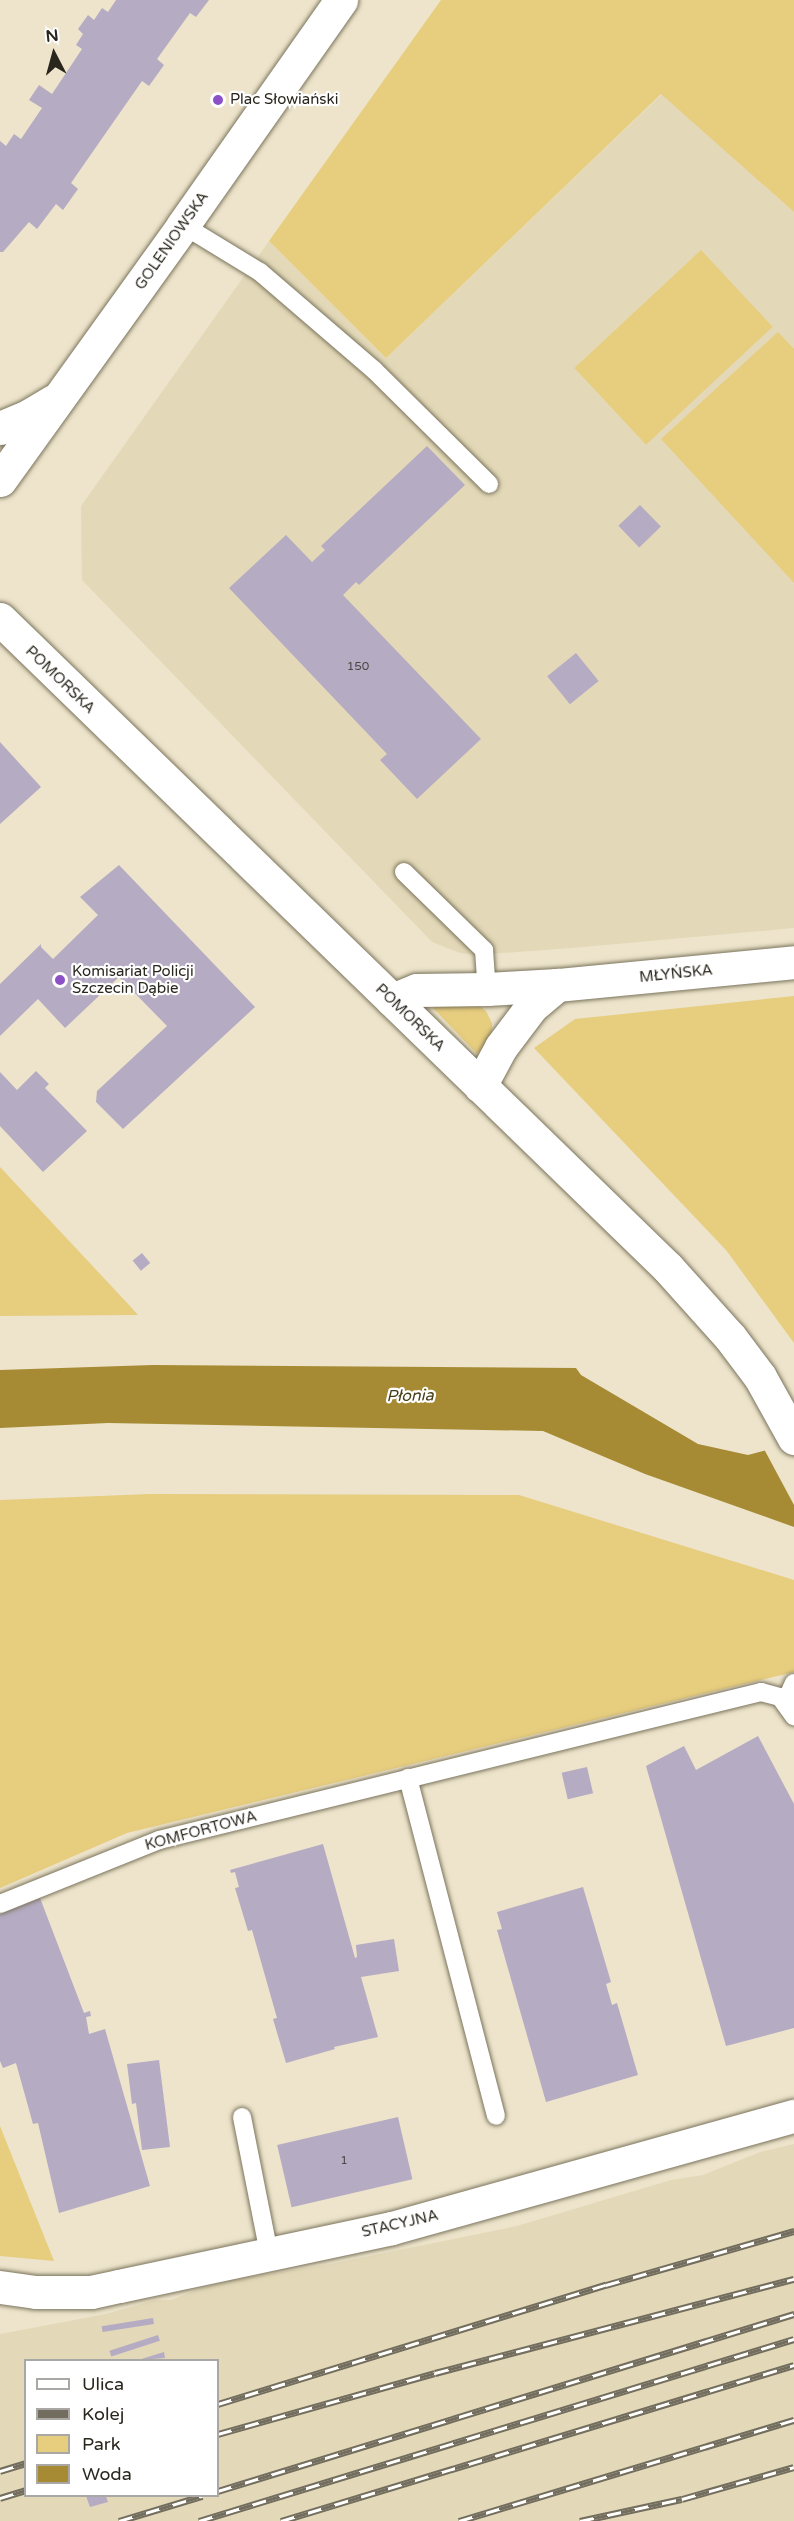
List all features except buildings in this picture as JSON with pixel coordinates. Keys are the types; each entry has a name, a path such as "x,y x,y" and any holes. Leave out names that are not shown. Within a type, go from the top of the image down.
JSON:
{"street":[{"name":"GOLENIOWSKA","path":"0,480 183,225 340,0"},
{"path":"0,428 30,415 62,395"},
{"name":"POMORSKA","path":"0,619 668,1268 730,1337 760,1377 791,1431"},
{"name":"MŁYŃSKA","path":"392,1000 417,990 487,989 557,984 794,962"},
{"path":"480,1086 501,1047 532,1006 557,984"},
{"name":"STACYJNA","path":"0,2287 36,2292 91,2292 392,2228 794,2116"}],"lane":[{"path":"183,225 260,272 374,370 489,484"},
{"path":"404,872 484,950 487,989"},
{"path":"790,1709 794,1683"},
{"name":"KOMFORTOWA","path":"0,1904 159,1840 408,1778 761,1692 780,1697 790,1709"},
{"path":"408,1778 496,2116"},
{"path":"242,2118 269,2253"}],"shaded area":[{"path":"662,94 794,212 794,928 572,948 476,955 460,953 432,942 82,580 81,506 269,241 386,358"},
{"path":"794,2144 794,2521 0,2521 0,2334 106,2314 155,2300 171,2300 202,2288 239,2279 330,2264 517,2226 671,2180 703,2175 760,2152"}],"green space":[{"path":"441,0 794,0 794,212 661,94 386,358 269,241"},
{"path":"701,250 773,327 646,445 574,368"},
{"path":"778,332 794,349 794,583 661,439"},
{"path":"794,996 794,1343 726,1250 534,1048 575,1019"},
{"path":"439,1004 480,1006 486,1011 492,1023 492,1033 477,1054 433,1008"},
{"path":"0,1167 129,1305 138,1315 0,1316"},
{"path":"150,1494 519,1495 794,1580 794,1672 127,1833 0,1888 0,1500"},
{"path":"0,2126 54,2261 0,2256"}],"water":[{"name":"Płonia","path":"153,1365 576,1368 581,1375 698,1444 748,1455 794,1443 794,1527 645,1474 543,1431 108,1423 0,1428 0,1370"}],"pier":[{"path":"794,1440 794,1505 764,1449"}],"railway":[{"path":"219,2404 606,2285 794,2231"},
{"path":"219,2434 435,2373 794,2279"},
{"path":"219,2491 794,2314"},
{"path":"199,2521 794,2339"},
{"path":"281,2521 794,2365"},
{"path":"459,2521 794,2420"},
{"path":"0,2471 24,2464"},
{"path":"580,2521 682,2499 794,2467"},
{"path":"0,2498 24,2491"},
{"path":"119,2521 199,2497"}],"place":[{"name":"Plac Słowiański","path":"218,100"},
{"name":"Komisariat Policji Szczecin Dąbie","path":"60,980"}]}
